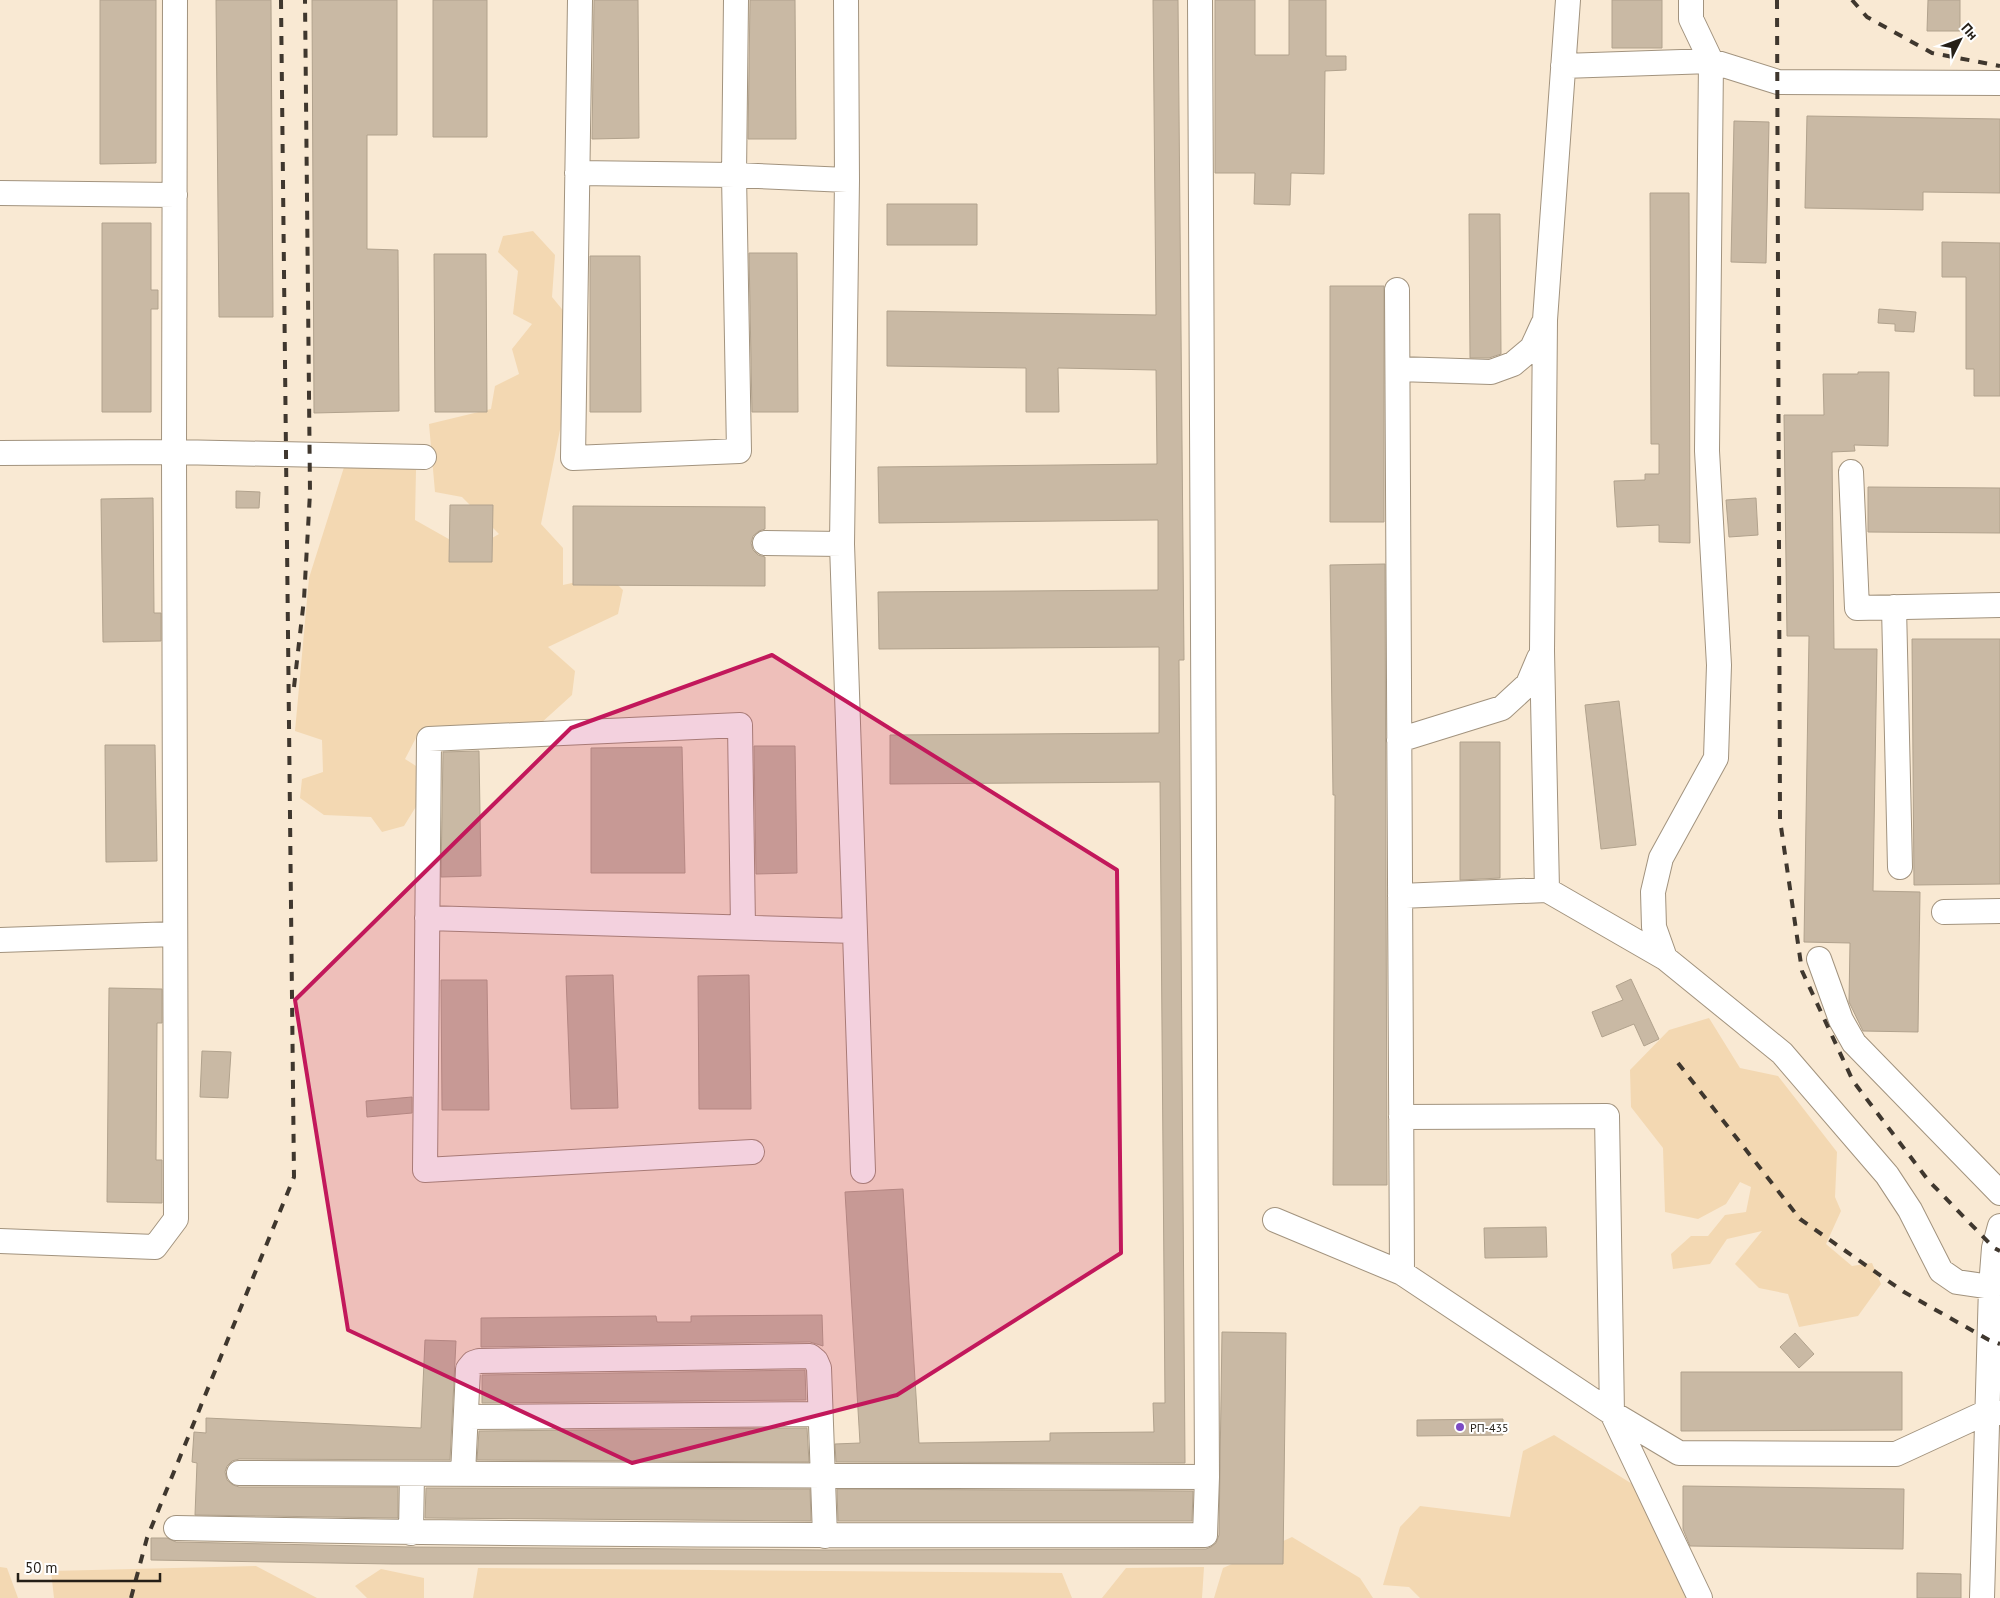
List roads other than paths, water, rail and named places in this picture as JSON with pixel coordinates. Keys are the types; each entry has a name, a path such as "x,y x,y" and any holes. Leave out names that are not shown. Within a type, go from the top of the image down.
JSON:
{"street":[{"path":"0,1241 155,1246 176,1219 175,0"},
{"path":"580,0 573,458 739,451 734,175 736,0"},
{"path":"846,0 847,180 842,544 863,1171"},
{"path":"176,1528 411,1533 825,1536 1205,1535 1200,0"},
{"path":"1547,890 1542,652 1545,320 1568,0"},
{"path":"1665,958 1654,927 1652,892 1660,858 1716,758 1719,665 1707,451 1711,61 1691,19 1691,0"},
{"path":"1563,66 1711,61 1778,82 2000,83"},
{"path":"577,173 734,175 847,180"},
{"path":"0,193 174,195"},
{"path":"1397,290 1402,1273"},
{"path":"1398,369 1491,372 1513,364 1532,348 1545,320"},
{"path":"0,453 174,452 424,457"},
{"path":"1851,472 1857,608 2000,605"},
{"path":"765,543 842,544"},
{"path":"1894,607 1900,867"},
{"path":"1399,740 1502,708 1528,684 1542,652"},
{"path":"743,927 740,725 429,739 425,1170 752,1152"},
{"path":"1400,896 1547,890 1665,958 1782,1053 1887,1175 1910,1210 1942,1271 1957,1282 1991,1286"},
{"path":"1944,912 2000,911"},
{"path":"427,918 855,931"},
{"path":"0,940 175,934"},
{"path":"1819,959 1841,1020 1854,1044 2000,1193"},
{"path":"1401,1117 1607,1116 1612,1413 1700,1598"},
{"path":"1274,1220 1402,1273 1612,1413 1679,1453 1896,1454 1994,1412"},
{"path":"1982,1598 1994,1412 1991,1286 1994,1248 2000,1226"},
{"path":"463,1474 468,1369 473,1363 479,1361 810,1356 816,1361 819,1368 825,1536"},
{"path":"466,1417 820,1414"},
{"path":"239,1473 1206,1477"},
{"path":"411,1533 412,1474"}],"railway":[{"path":"131,1598 147,1538 294,1177 281,0"},
{"path":"294,687 304,599 310,493 305,0"},
{"path":"1777,0 1780,820 1802,971 1853,1081 1928,1180 1994,1248 2000,1251"},
{"path":"1852,0 1867,17 1932,53 2000,66"},
{"path":"1678,1063 1800,1219 1904,1292 1989,1340 2000,1344"}],"place":[{"name":"РП-435","path":"1460,1427"}]}
